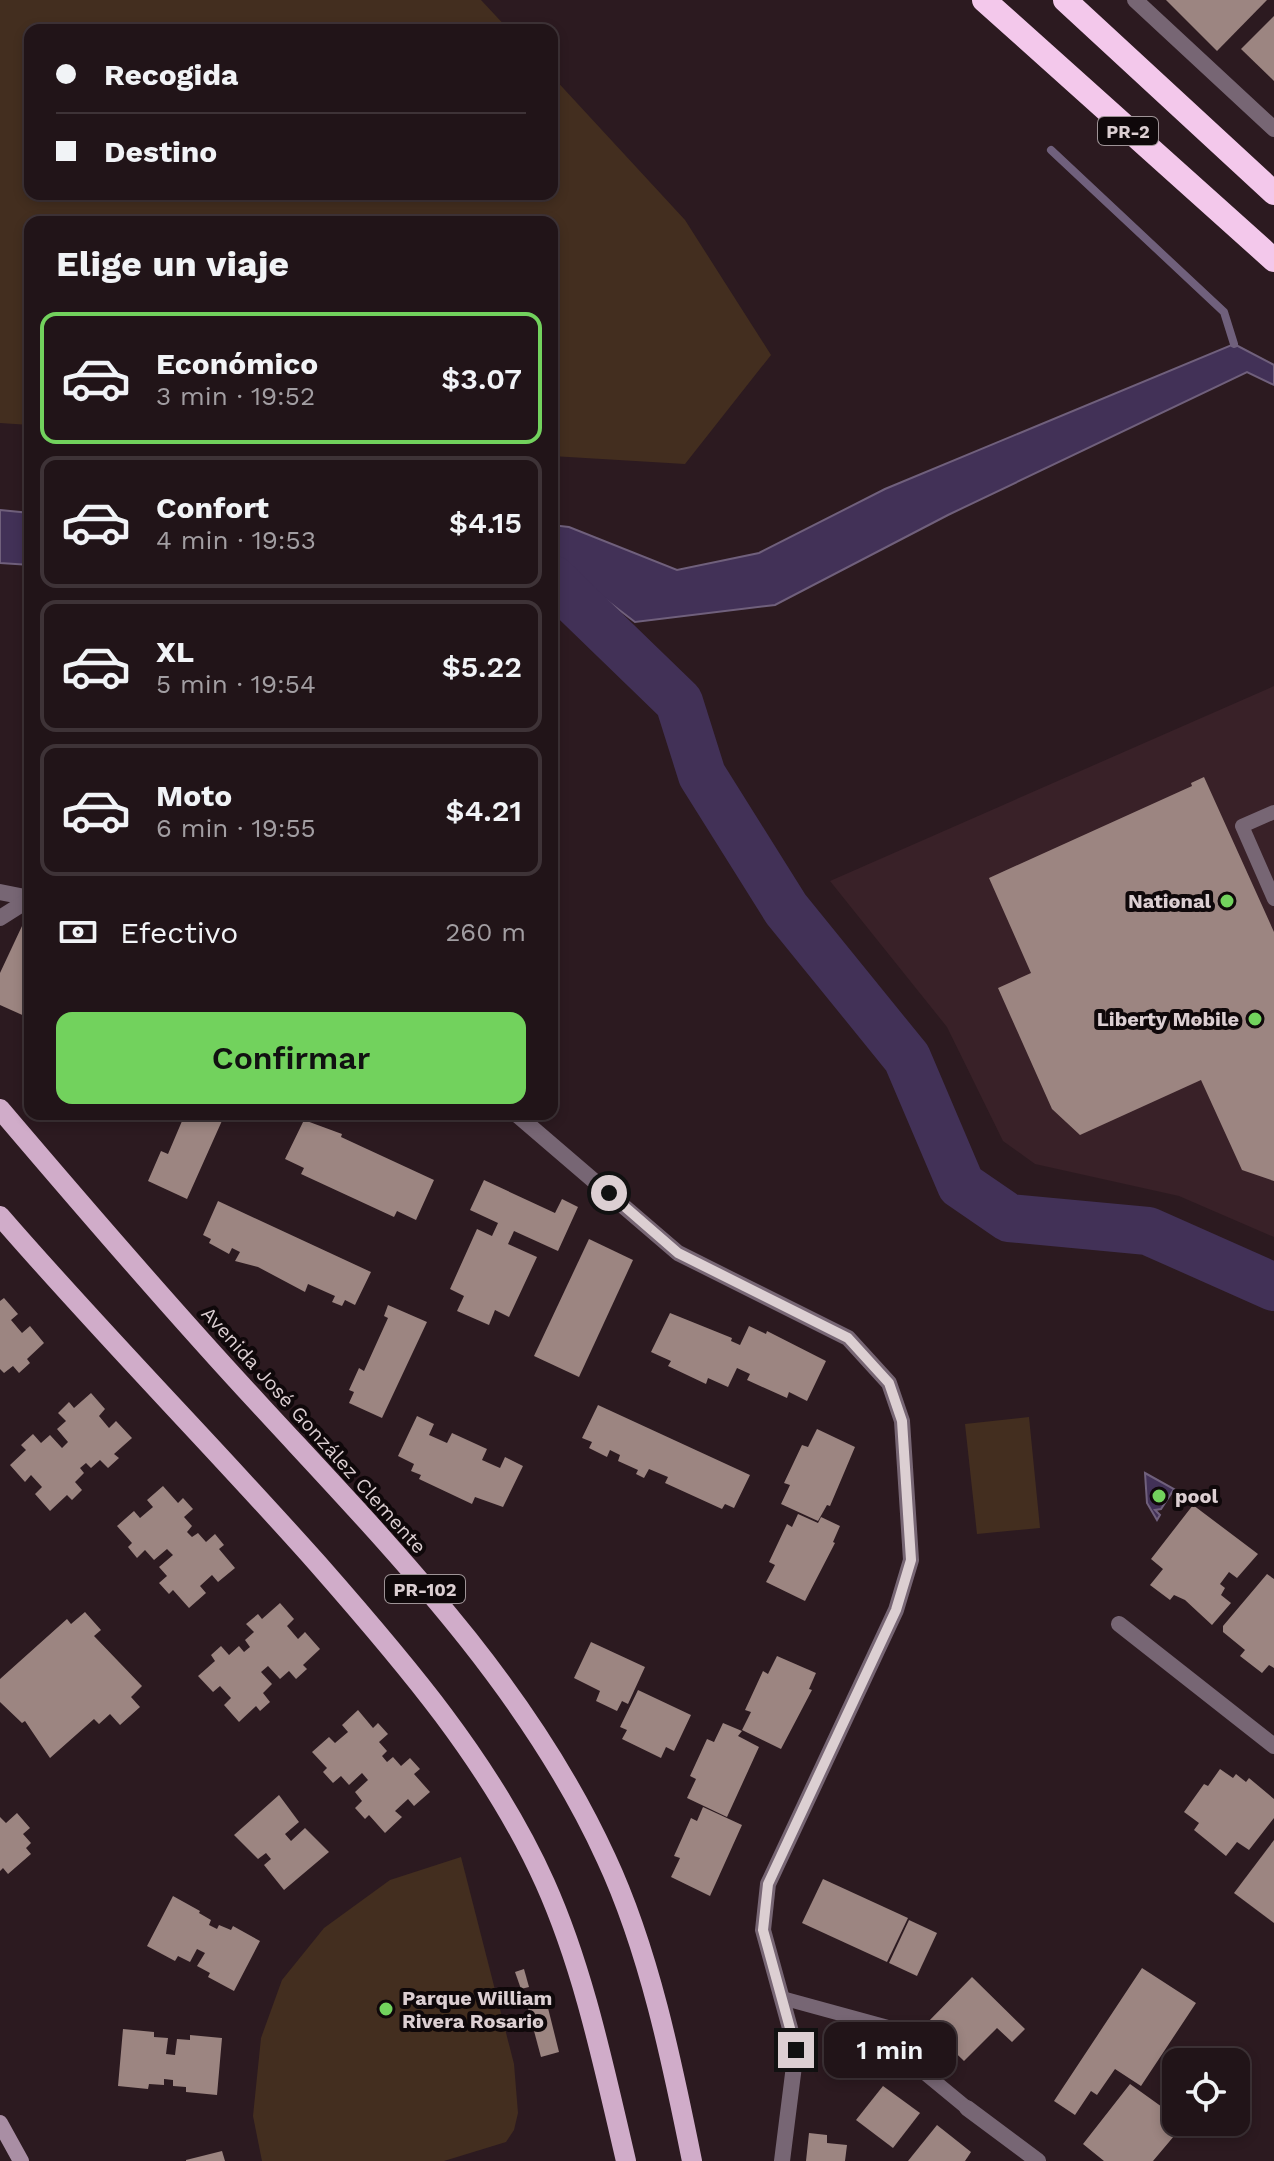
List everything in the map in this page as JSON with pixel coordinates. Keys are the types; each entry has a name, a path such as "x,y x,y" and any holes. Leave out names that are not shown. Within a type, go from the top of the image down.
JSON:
{"highway":[{"name":"PR-2","path":"984,0 1274,260"},
{"name":"PR-2","path":"1065,0 1274,193"}],"main road":[{"name":"Avenida José González Clemente","path":"0,1109 158,1295 362,1516 476,1647 531,1723 606,1857 632,1921 679,2093 692,2161"},
{"name":"PR-102","path":"0,1216 91,1321 272,1512 405,1662 497,1793 545,1884 563,1933 600,2052 626,2161"}],"street":[{"path":"1135,0 1274,129"},
{"path":"0,892 24,897"},
{"path":"0,918 24,902"},
{"path":"523,1120 678,1253 848,1338 889,1383 902,1421 911,1560 896,1610 768,1884 763,1930 796,2050 782,2161"},
{"path":"1119,1624 1274,1746"},
{"path":"967,2108 1030,2158"},
{"path":"0,2123 21,2161"}],"lane":[{"path":"1274,812 1242,826 1274,899"},
{"path":"782,1998 899,2030"},
{"path":"910,2061 967,2108"}],"shaded area":[{"path":"0,0 481,0 503,24 24,24 24,200 558,200 558,82 685,220 771,355 685,464 558,456 558,216 24,216 24,425 0,423"},
{"path":"1234,344 1274,365 1274,385 1247,372 948,515 775,605 635,622 571,573 558,576 558,526 569,527 677,570 759,553 885,489"},
{"path":"0,510 24,512 24,565 0,563"},
{"path":"1274,686 1274,1237 1179,1196 1035,1164 1003,1141 947,1027 830,881"},
{"path":"1029,1417 1040,1528 977,1534 965,1424"},
{"name":"pool","path":"1145,1473 1174,1489 1161,1509 1155,1510 1160,1515 1157,1520 1147,1503"},
{"name":"Parque William Rivera Rosario","path":"461,1857 514,2064 518,2113 514,2130 506,2142 444,2161 262,2161 253,2116 261,2038 282,1980 324,1928 390,1880"}],"building":[{"path":"1166,0 1267,0 1217,51"},
{"path":"1274,16 1274,81 1241,49"},
{"path":"1204,777 1274,932 1274,1181 1242,1170 1201,1080 1080,1135 1052,1109 998,988 1031,973 989,878 1192,786 1191,783"},
{"path":"24,927 24,1016 0,1005 0,973"},
{"path":"182,1120 222,1120 187,1199 148,1181 161,1151 168,1154"},
{"path":"304,1120 342,1134 341,1137 434,1180 416,1220 397,1211 394,1217 301,1174 304,1168 285,1159"},
{"path":"484,1180 555,1213 562,1199 578,1207 558,1251 514,1231 508,1244 537,1257 509,1317 495,1310 489,1325 457,1311 464,1296 450,1289 477,1229 492,1236 498,1223 470,1210"},
{"path":"218,1201 371,1272 355,1305 345,1300 342,1306 332,1302 335,1296 308,1284 305,1292 258,1267 235,1261 240,1252 232,1248 229,1254 209,1243 211,1239 203,1235"},
{"path":"589,1239 633,1260 579,1377 534,1356"},
{"path":"4,1298 18,1314 11,1320 22,1333 30,1326 44,1343 27,1359 30,1363 19,1373 13,1366 4,1373 0,1369 0,1301"},
{"path":"388,1305 427,1322 382,1418 349,1403 354,1392 349,1390 359,1368 364,1371 388,1318 384,1316"},
{"path":"670,1313 732,1338 731,1341 740,1345 749,1326 766,1334 767,1331 826,1361 807,1401 789,1392 787,1398 747,1380 750,1374 737,1368 728,1387 708,1378 706,1384 668,1366 671,1361 651,1352"},
{"path":"91,1393 105,1409 99,1416 109,1428 116,1421 132,1438 114,1454 119,1458 108,1468 100,1460 91,1468 86,1463 80,1468 84,1473 75,1482 82,1490 72,1500 67,1495 50,1511 35,1494 42,1487 31,1475 25,1482 10,1465 26,1450 21,1445 33,1434 41,1443 50,1435 62,1448 68,1442 57,1429 66,1421 58,1413 69,1402 74,1408"},
{"path":"598,1405 750,1475 734,1508 725,1504 722,1509 665,1483 668,1477 649,1469 644,1478 636,1474 638,1470 618,1461 620,1455 610,1450 607,1457 589,1448 592,1442 582,1438"},
{"path":"417,1416 434,1424 429,1435 447,1443 452,1433 487,1449 482,1460 500,1468 505,1457 523,1466 503,1507 475,1497 472,1504 419,1479 421,1475 411,1471 414,1464 398,1456"},
{"path":"817,1429 855,1447 830,1506 827,1505 818,1521 781,1504 790,1485 784,1483 802,1445 808,1447"},
{"path":"163,1486 178,1503 183,1498 193,1509 184,1517 192,1526 187,1532 192,1537 198,1533 206,1542 215,1534 224,1545 219,1549 235,1568 218,1582 212,1575 200,1586 206,1593 189,1608 173,1590 169,1594 159,1583 167,1576 159,1567 173,1555 167,1549 154,1560 145,1550 137,1558 128,1547 132,1543 117,1526 134,1511 140,1518 153,1507 147,1500"},
{"path":"1193,1505 1258,1554 1237,1578 1229,1572 1220,1584 1225,1588 1221,1595 1231,1603 1212,1625 1185,1600 1174,1595 1170,1600 1150,1585 1163,1569 1151,1559"},
{"path":"798,1514 818,1523 821,1517 840,1526 835,1543 805,1601 766,1582 775,1565 769,1562 787,1524 792,1527"},
{"path":"1267,1574 1274,1579 1274,1668 1269,1665 1262,1673 1240,1656 1245,1650 1223,1632 1223,1626"},
{"path":"280,1603 294,1619 287,1626 298,1639 305,1632 320,1649 303,1665 307,1669 296,1679 289,1671 280,1679 268,1666 261,1672 272,1684 263,1693 270,1702 260,1711 256,1706 239,1722 224,1705 231,1698 220,1686 213,1692 198,1676 215,1661 211,1655 221,1646 229,1655 239,1646 244,1652 250,1647 245,1640 254,1632 246,1624 258,1614 262,1619"},
{"path":"85,1612 101,1630 94,1636 142,1686 131,1697 140,1707 120,1725 110,1714 99,1724 94,1719 50,1758 25,1721 22,1723 0,1702 0,1679 67,1619 71,1624"},
{"path":"591,1642 645,1667 628,1704 622,1701 617,1711 596,1701 600,1691 574,1678"},
{"path":"777,1656 816,1673 809,1689 812,1690 781,1749 742,1730 751,1712 745,1710 763,1671 768,1674"},
{"path":"638,1690 691,1715 674,1751 666,1747 661,1758 622,1739 627,1730 620,1727"},
{"path":"358,1710 373,1728 378,1723 388,1734 379,1742 387,1751 382,1756 387,1762 393,1757 401,1766 410,1758 420,1769 414,1774 430,1792 414,1806 408,1799 395,1811 402,1817 385,1833 369,1815 365,1819 355,1808 362,1801 355,1792 368,1780 362,1773 349,1785 341,1776 333,1783 323,1772 327,1768 312,1752 329,1737 335,1743 348,1732 342,1725"},
{"path":"723,1723 742,1731 738,1736 759,1747 727,1817 687,1798 696,1779 690,1776 707,1739 714,1742"},
{"path":"1220,1769 1233,1778 1236,1774 1246,1782 1249,1778 1274,1799 1274,1818 1249,1850 1237,1842 1226,1856 1194,1830 1199,1823 1184,1812 1204,1784 1208,1786"},
{"path":"279,1795 299,1822 285,1834 291,1841 305,1828 329,1852 284,1890 264,1865 271,1859 266,1853 258,1859 234,1835"},
{"path":"703,1807 742,1825 710,1896 671,1877 680,1858 674,1856 691,1818 697,1821"},
{"path":"17,1813 30,1828 23,1834 31,1843 26,1848 31,1854 8,1874 3,1868 0,1871 0,1817 6,1823"},
{"path":"1274,1840 1274,1923 1234,1893"},
{"path":"823,1879 908,1918 887,1962 802,1923"},
{"path":"173,1896 200,1911 211,1920 209,1925 231,1930 233,1926 260,1941 234,1991 208,1977 210,1973 197,1966 205,1953 197,1949 190,1962 178,1956 175,1961 147,1946"},
{"path":"909,1920 937,1933 917,1976 889,1963"},
{"path":"1142,1968 1196,2003 1166,2048 1162,2048 1162,2054 1141,2086 1115,2069 1097,2095 1091,2091 1075,2115 1054,2101"},
{"path":"524,1969 529,1987 521,1989 515,1972"},
{"path":"972,1977 1025,2029 1012,2042 997,2028 964,2061 926,2024"},
{"path":"545,1996 559,2052 541,2057 526,2001"},
{"path":"123,2029 154,2032 154,2037 168,2038 166,2054 175,2055 177,2039 190,2040 190,2035 222,2038 217,2095 186,2092 186,2087 173,2086 173,2080 164,2079 164,2085 149,2084 148,2089 118,2086"},
{"path":"1130,2084 1162,2107 1162,2136 1174,2136 1153,2161 1104,2161 1083,2144"},
{"path":"883,2086 920,2113 893,2148 856,2120"},
{"path":"937,2125 971,2152 965,2161 908,2161"},
{"path":"809,2133 827,2135 827,2143 847,2145 845,2161 806,2161"},
{"path":"222,2151 225,2161 186,2161 186,2160"}],"waterway":[{"path":"1051,150 1224,312 1234,344"},
{"path":"558,585 679,702 702,775 786,909 907,1058 961,1185 1009,1218 1148,1231 1274,1287"}],"place":[{"name":"National","path":"1227,901"},
{"name":"Liberty Mobile","path":"1255,1019"},
{"name":"pool","path":"1159,1496"},
{"name":"Parque William Rivera Rosario","path":"386,2009"}],"route":[{"path":"609,1193 678,1253 848,1338 889,1383 902,1421 911,1560 896,1610 768,1884 763,1930 796,2050"}]}
